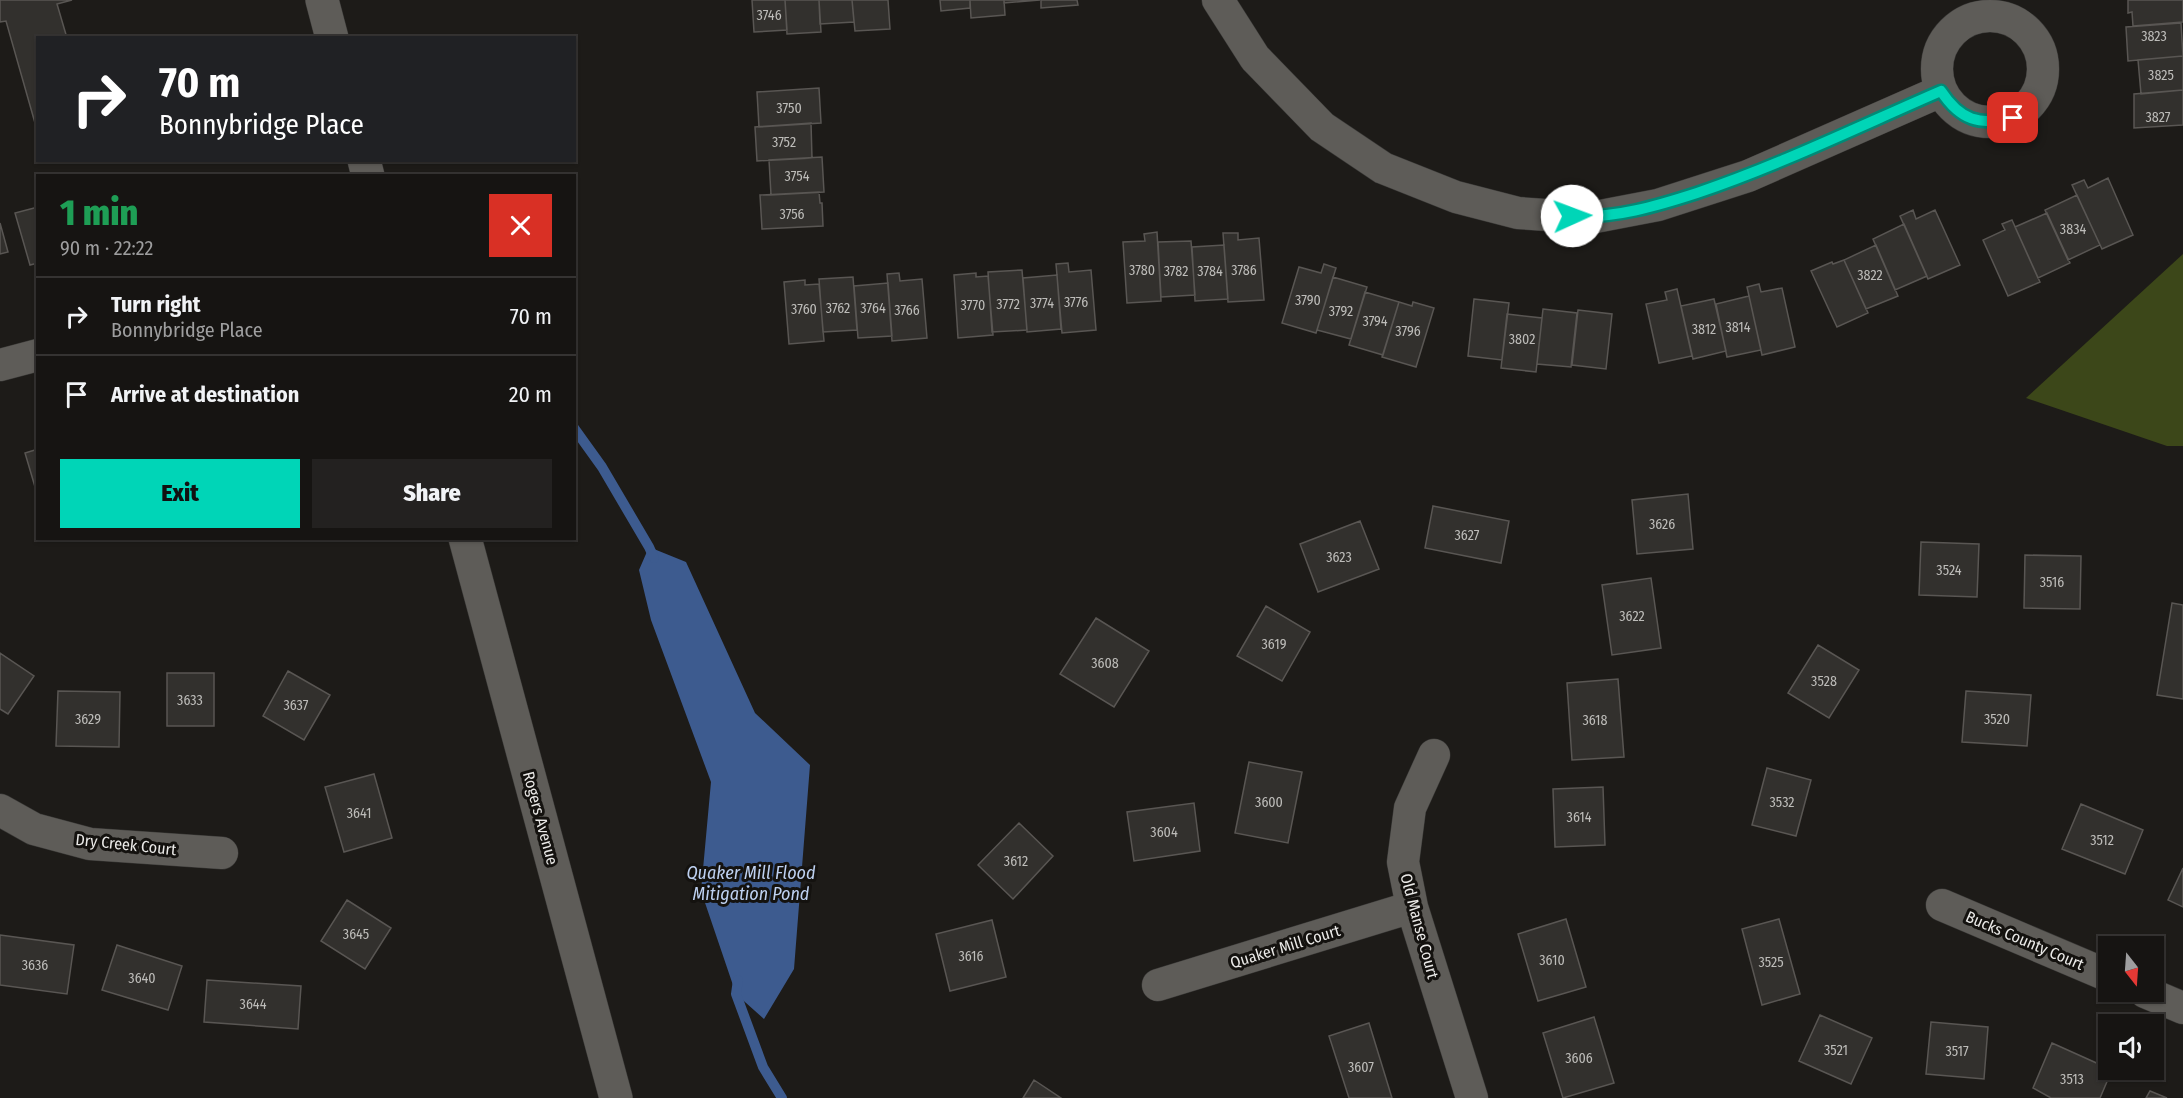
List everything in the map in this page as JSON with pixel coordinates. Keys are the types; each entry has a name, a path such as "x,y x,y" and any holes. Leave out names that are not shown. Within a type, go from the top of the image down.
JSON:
{"street":[{"path":"322,0 331,36"},
{"path":"1218,0 1255,58 1322,127 1383,168 1456,197 1518,213 1590,218 1658,205 1748,176 1941,91"},
{"path":"0,365 36,356"},
{"name":"Rogers Avenue","path":"466,540 616,1098"},
{"name":"Old Manse Court","path":"1434,755 1410,808 1403,862 1412,908 1472,1098"},
{"name":"Dry Creek Court","path":"0,810 34,829 90,844 222,853"},
{"name":"Bucks County Court","path":"1942,904 2098,971"},
{"name":"Quaker Mill Court","path":"1158,986 1412,908"},
{"path":"2164,1000 2183,1008"}],"green space":[{"path":"2183,254 2183,446 2167,446 2026,398"}],"water":[{"name":"Quaker Mill Flood Mitigation Pond","path":"649,547 686,562 755,713 810,765 794,969 764,1019 736,994 701,891 711,782 651,620 639,570"}],"building":[{"path":"0,0 72,0 57,4 66,36 36,36 36,123 6,21 0,22"},
{"path":"752,0 785,0 787,30 754,32"},
{"path":"785,0 819,0 821,32 787,34"},
{"path":"819,0 852,0 854,22 820,24"},
{"path":"852,0 888,0 890,29 855,31"},
{"path":"940,0 970,0 970,8 941,11"},
{"path":"970,0 1004,0 1005,15 971,18"},
{"path":"1004,0 1040,0 1004,3"},
{"path":"1041,0 1077,0 1078,5 1041,8"},
{"path":"2128,0 2183,0 2183,22 2133,26 2132,12 2128,13"},
{"path":"2181,23 2183,56 2128,61 2126,27"},
{"path":"2183,56 2183,90 2141,94 2138,60"},
{"path":"819,88 821,123 759,127 757,92"},
{"path":"2183,90 2183,125 2134,128 2134,94"},
{"path":"811,123 812,158 757,161 755,127"},
{"path":"822,157 824,192 771,195 769,160"},
{"path":"2108,178 2133,235 2102,249 2072,185 2084,180 2088,188"},
{"path":"819,192 823,226 762,229 760,195"},
{"path":"2077,195 2100,245 2068,260 2045,210"},
{"path":"36,208 36,264 30,265 15,213"},
{"path":"1913,210 1916,219 1935,210 1960,265 1928,279 1900,216"},
{"path":"2047,213 2070,263 2038,278 2015,227"},
{"path":"2012,220 2040,282 2008,296 1983,240 2005,230 2002,224"},
{"path":"0,223 8,252 0,254"},
{"path":"1904,224 1927,276 1895,290 1873,239"},
{"path":"1157,232 1161,301 1127,303 1123,242 1145,241 1144,234"},
{"path":"1223,233 1238,233 1238,240 1259,238 1264,300 1228,302"},
{"path":"1191,241 1195,295 1161,297 1158,242"},
{"path":"1224,245 1228,299 1195,301 1192,247"},
{"path":"1876,245 1898,296 1866,309 1844,260"},
{"path":"1844,260 1868,313 1837,327 1811,271 1832,262 1833,264"},
{"path":"1068,263 1069,272 1091,270 1096,330 1062,333 1056,264"},
{"path":"1324,264 1336,268 1316,333 1282,323 1299,267 1321,273"},
{"path":"1022,270 1027,330 992,332 988,272"},
{"path":"899,273 900,281 922,279 927,338 892,341 887,274"},
{"path":"976,273 976,277 988,276 993,335 958,338 954,275"},
{"path":"1057,275 1061,329 1027,332 1023,278"},
{"path":"853,277 857,330 823,332 819,279"},
{"path":"1333,277 1367,287 1351,339 1317,330"},
{"path":"805,280 805,285 819,284 824,341 789,344 784,282"},
{"path":"888,283 892,336 858,338 854,286"},
{"path":"1759,284 1761,292 1782,288 1795,347 1762,355 1747,287"},
{"path":"1677,289 1692,356 1659,363 1646,304 1667,300 1665,292"},
{"path":"1365,292 1399,302 1383,355 1349,345"},
{"path":"1749,296 1761,350 1727,357 1716,304"},
{"path":"1474,299 1509,303 1502,360 1468,356"},
{"path":"1714,299 1726,351 1693,359 1681,306"},
{"path":"1399,302 1412,306 1413,302 1434,308 1416,367 1382,357"},
{"path":"1543,309 1577,313 1571,367 1537,364"},
{"path":"1578,310 1612,314 1606,369 1572,365"},
{"path":"1507,314 1542,318 1536,372 1501,368"},
{"path":"36,450 36,490 25,453"},
{"path":"1688,494 1693,549 1637,554 1632,500"},
{"path":"1433,506 1509,521 1501,563 1425,548"},
{"path":"1360,521 1379,569 1318,592 1300,544"},
{"path":"1921,542 1979,544 1977,597 1919,595"},
{"path":"2025,555 2081,556 2080,609 2024,608"},
{"path":"1651,578 1661,648 1612,655 1602,585"},
{"path":"2172,603 2183,605 2183,699 2157,695"},
{"path":"1266,606 1310,632 1282,681 1237,656"},
{"path":"1096,618 1149,651 1114,707 1060,674"},
{"path":"1818,645 1859,670 1829,718 1788,693"},
{"path":"0,653 34,676 8,714 0,709"},
{"path":"288,671 330,695 304,740 263,716"},
{"path":"167,673 214,673 214,726 167,726"},
{"path":"1618,679 1624,757 1572,760 1567,683"},
{"path":"58,691 120,692 119,747 56,746"},
{"path":"1966,691 2031,695 2027,746 1962,742"},
{"path":"1249,762 1302,772 1288,843 1235,833"},
{"path":"1767,768 1811,780 1796,836 1752,825"},
{"path":"374,774 392,838 344,852 325,787"},
{"path":"1603,787 1605,845 1555,847 1553,789"},
{"path":"1194,803 1200,851 1134,861 1127,812"},
{"path":"2081,804 2143,830 2125,874 2062,849"},
{"path":"1019,823 1053,856 1013,899 978,865"},
{"path":"2183,868 2183,907 2168,900"},
{"path":"347,900 391,928 365,969 321,941"},
{"path":"1566,919 1586,987 1538,1001 1518,934"},
{"path":"1779,919 1800,994 1762,1005 1742,929"},
{"path":"992,920 1006,977 950,991 936,934"},
{"path":"0,935 74,945 67,994 0,985"},
{"path":"117,945 182,966 168,1010 102,990"},
{"path":"207,980 301,986 298,1029 204,1022"},
{"path":"1820,1015 1872,1038 1851,1084 1799,1061"},
{"path":"1594,1017 1614,1083 1563,1098 1543,1033"},
{"path":"1931,1022 1988,1027 1984,1079 1926,1074"},
{"path":"1369,1023 1392,1098 1349,1098 1329,1036"},
{"path":"2052,1043 2098,1064 2098,1080 2108,1080 2100,1098 2051,1098 2033,1088"},
{"path":"1034,1080 1061,1098 1023,1098"},
{"path":"2150,1091 2167,1098 2146,1098"}],"waterway":[{"path":"576,431 602,467 654,558"},
{"path":"738,980 736,994 763,1067 782,1098"}],"route":[{"path":"1572,216 1590,218 1658,205 1748,176 1941,91 1951,106 1967,117 1985,122 2013,118"}]}
